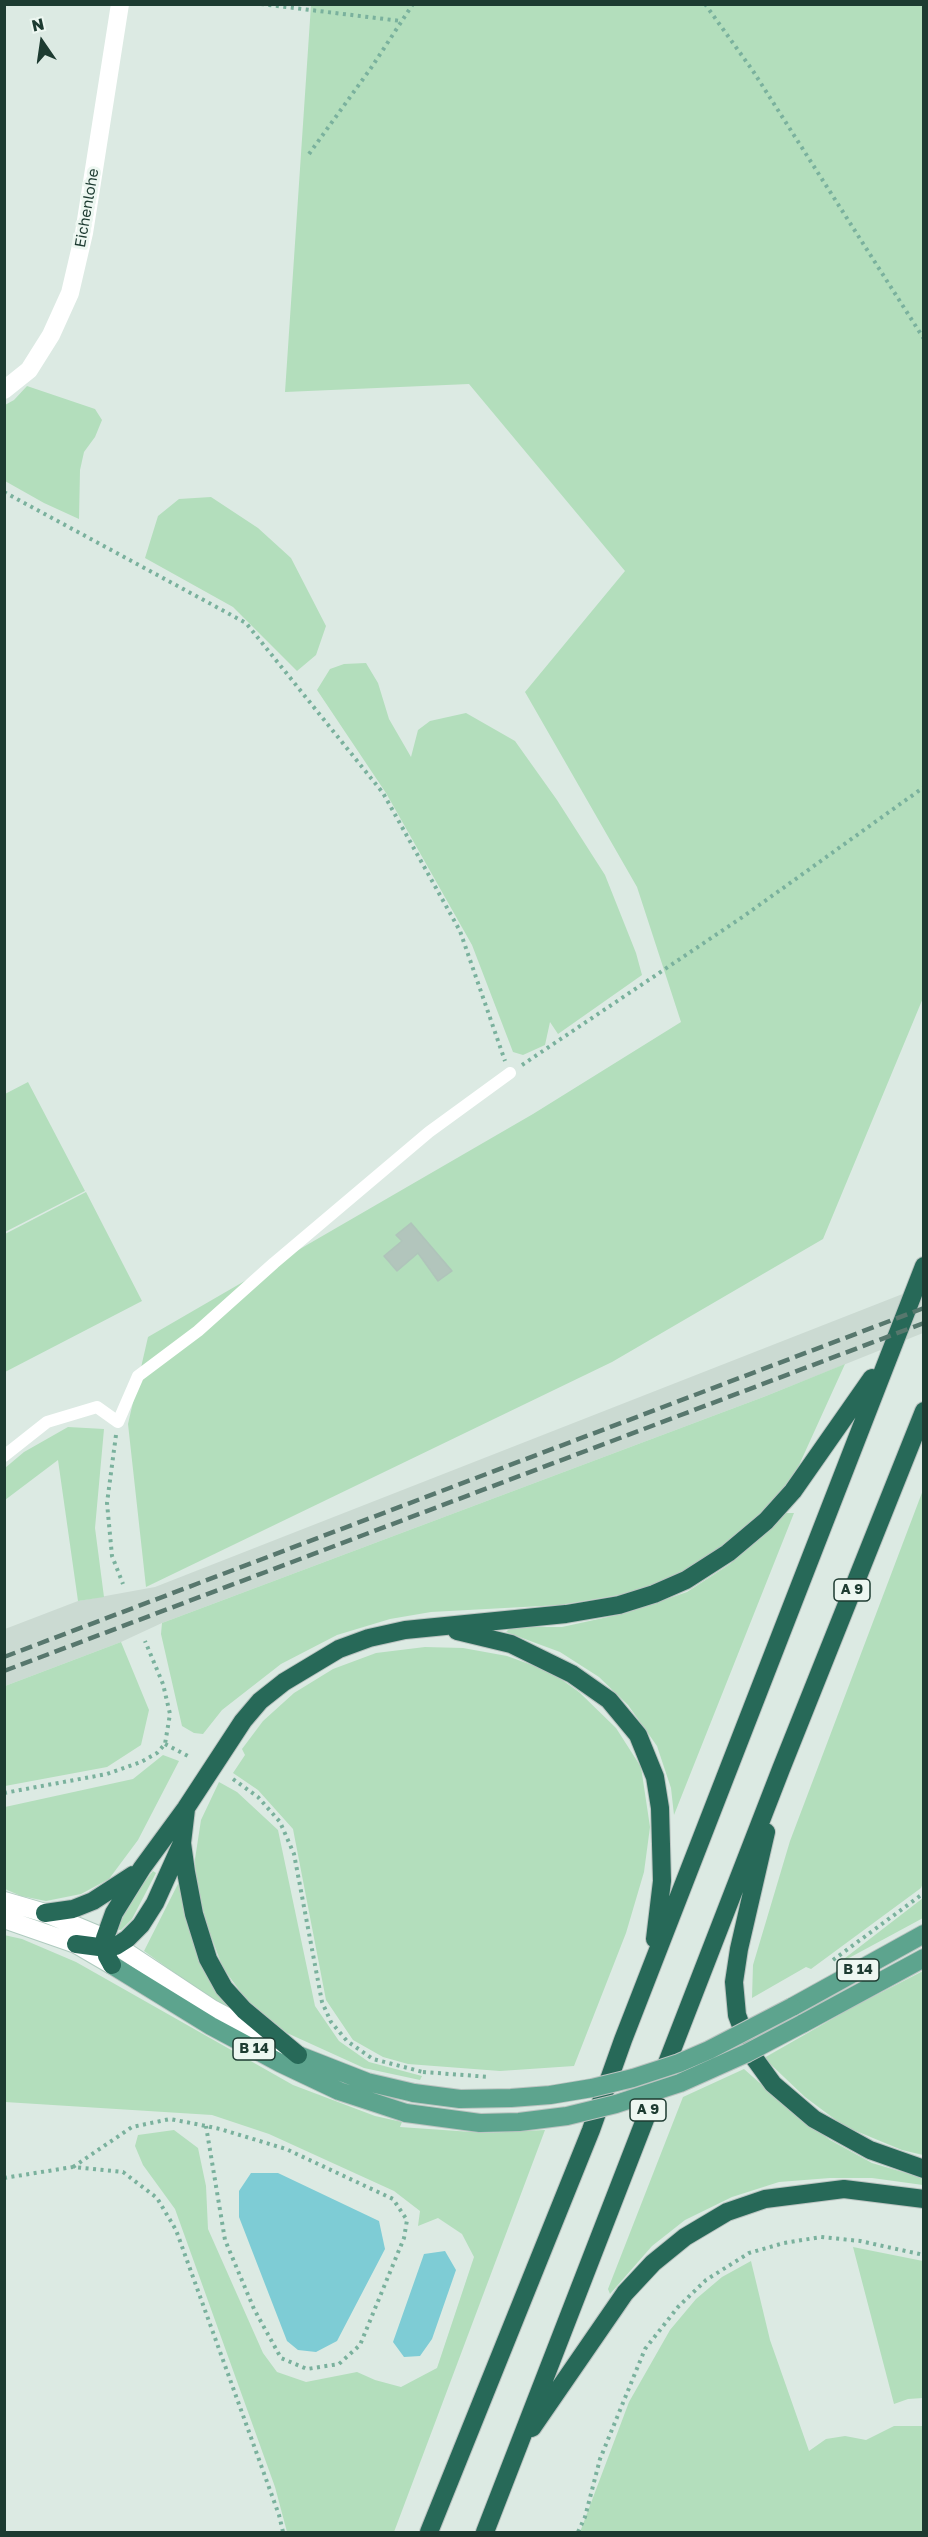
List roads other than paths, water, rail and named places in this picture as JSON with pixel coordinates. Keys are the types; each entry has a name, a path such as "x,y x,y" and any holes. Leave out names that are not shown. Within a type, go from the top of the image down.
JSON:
{"highway":[{"path":"429,2532 591,2130 651,1968 924,1266"},
{"path":"112,1965 109,1944 114,1913 142,1868 186,1808 243,1721 260,1701 284,1682 339,1649 369,1638 405,1630 566,1614 619,1605 686,1580 728,1553 766,1521 793,1491 892,1346"},
{"name":"A 9","path":"484,2532 781,1769 924,1411"},
{"path":"437,1627 511,1644 572,1674 609,1700 638,1735 655,1777 662,1842 662,1881 651,1968"},
{"path":"781,1769 739,1949 734,1982 737,2015 752,2055 773,2084 814,2119 870,2150 924,2169"},
{"path":"186,1808 182,1843 194,1914 208,1959 224,1988 244,2010 298,2055"},
{"path":"76,1944 109,1944 127,1939 141,1925 154,1903 182,1843"},
{"path":"45,1913 73,1909 93,1901 112,1891 142,1868"},
{"path":"516,2451 625,2293 653,2263 685,2237 727,2212 765,2199 844,2189 924,2199"}],"main road":[{"name":"Eichenlohe","path":"4,390 29,370 51,335 70,293 84,233 120,4"},
{"path":"4,1901 45,1913 109,1944 212,2009 298,2055"},
{"path":"4,1919 76,1944 112,1965"},
{"name":"B 14","path":"298,2055 367,2082 414,2093 460,2099 549,2095 592,2088 633,2078 679,2063 709,2050 924,1934"},
{"name":"B 14","path":"112,1965 211,2026 339,2091 406,2113 480,2123 519,2122 567,2116 616,2104 680,2083 747,2053 924,1958"}],"lane":[{"path":"4,1456 47,1422 97,1407 118,1422 138,1376 198,1331 274,1263 429,1132 510,1074"}],"water":[{"path":"251,2173 278,2173 379,2221 385,2249 337,2341 316,2352 298,2350 287,2341 239,2217 239,2191"},
{"path":"445,2251 456,2270 432,2339 420,2356 404,2357 393,2342 424,2254"}],"railway":[{"path":"4,1657 924,1308"},
{"path":"4,1671 924,1323"}]}
